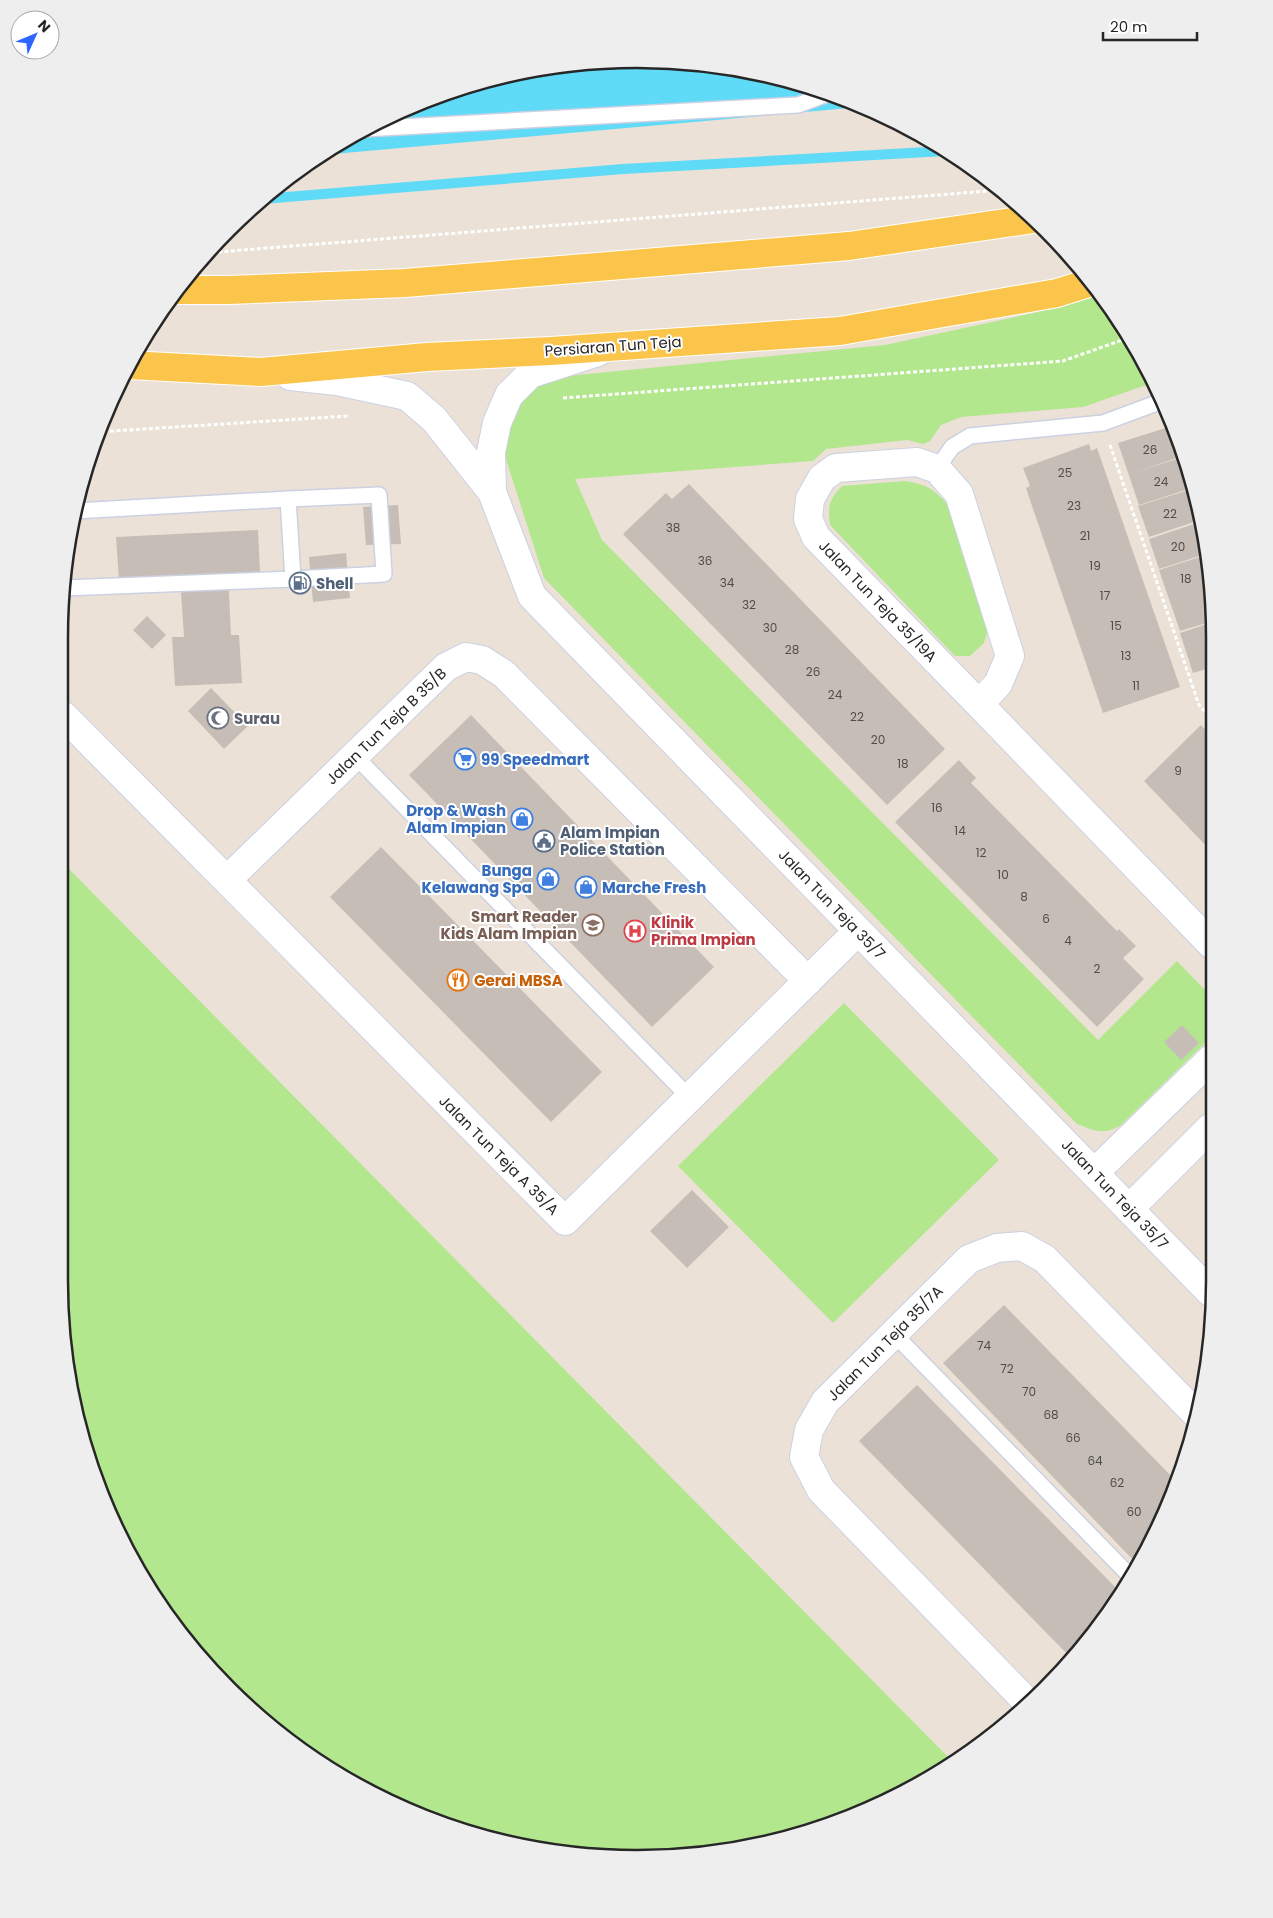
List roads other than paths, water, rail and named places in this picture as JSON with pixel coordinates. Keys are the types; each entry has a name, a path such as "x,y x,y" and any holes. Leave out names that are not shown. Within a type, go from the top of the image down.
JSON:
{"main road":[{"path":"185,290 406,283 849,246 1024,220"},
{"name":"Persiaran Tun Teja","path":"137,365 261,372 427,357 840,331 1056,293 1084,285"}],"street":[{"path":"492,492 491,452 497,423 509,395 530,374 616,346"},
{"path":"261,372 337,381 407,396 434,419 492,492"},
{"name":"Jalan Tun Teja 35/19A","path":"937,468 917,462 836,468 822,478 810,500 808,519 816,537 1206,939"},
{"path":"937,468 959,494 1010,656 998,684 979,704"},
{"name":"Jalan Tun Teja 35/7","path":"492,492 532,596 1206,1288"},
{"name":"Jalan Tun Teja B 35/B","path":"227,880 446,667 466,657 482,660 504,674 808,981"},
{"path":"68,720 227,880"},
{"name":"Jalan Tun Teja A 35/A","path":"227,880 565,1221 858,931"},
{"path":"1094,1173 1206,1064"},
{"path":"1129,1209 1206,1132"},
{"name":"Jalan Tun Teja 35/7A","path":"1024,1698 821,1490 804,1457 809,1430 825,1402 969,1259 997,1248 1022,1246 1045,1259 1191,1409"}],"lane":[{"path":"381,128 798,105 818,98"},
{"path":"937,468 952,447 970,436 1103,423 1155,404"},
{"path":"70,588 384,574 380,495 82,511"},
{"path":"288,499 293,579"},
{"path":"355,756 690,1098"},
{"path":"894,1334 1126,1572"}],"water":[{"path":"636,68 711,72 748,78 784,87 847,108 335,154 385,126 454,98 525,78 562,72"}],"waterway":[{"path":"274,198 623,169 934,152"}],"place":[{"name":"Shell","path":"300,583"},
{"name":"Surau","path":"218,718"},
{"name":"99 Speedmart","path":"465,759"},
{"name":"Drop & Wash Alam Impian","path":"522,819"},
{"name":"Alam Impian Police Station","path":"544,841"},
{"name":"Bunga Kelawang Spa","path":"548,879"},
{"name":"Marche Fresh","path":"586,887"},
{"name":"Smart Reader Kids Alam Impian","path":"593,925"},
{"name":"Klinik Prima Impian","path":"635,931"},
{"name":"Gerai MBSA","path":"458,980"}]}
